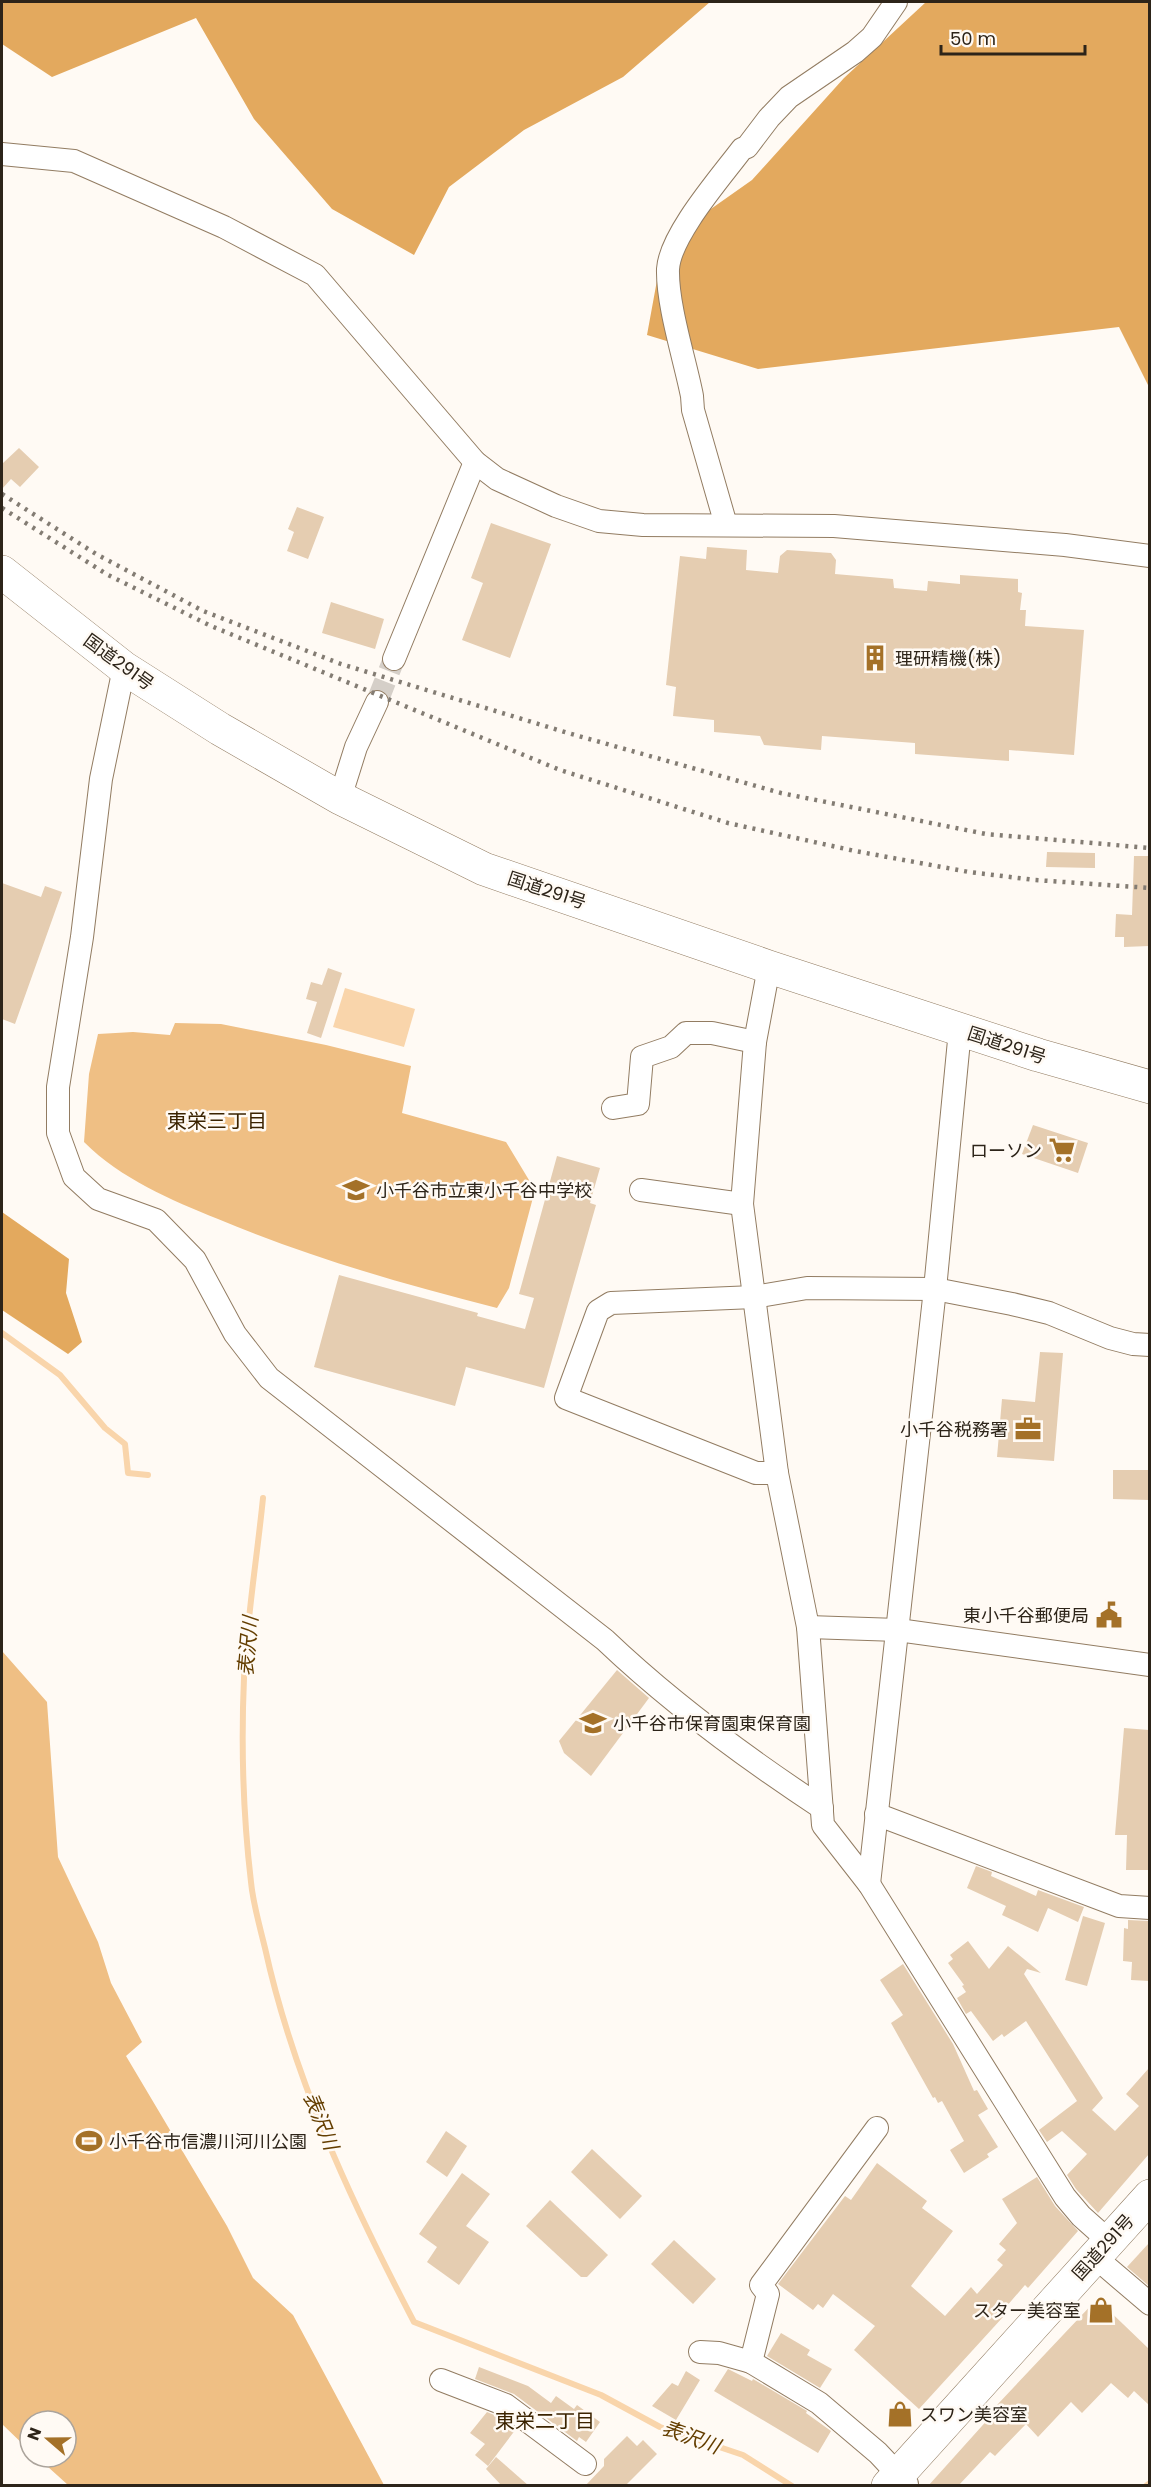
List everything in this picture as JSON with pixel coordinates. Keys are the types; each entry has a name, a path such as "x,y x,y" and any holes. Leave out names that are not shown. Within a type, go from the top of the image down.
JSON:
{"highway":[{"name":"国道291号","path":"2,572 124,668 220,729 340,798 484,869 960,1030 1038,1055 1146,1082"},
{"name":"国道291号","path":"898,2482 1149,2196"}],"street":[{"path":"726,525 693,410 669,291 668,267 676,239 742,149 747,147 768,118 789,97 855,52 872,37 896,2"},
{"path":"2,154 74,161 224,227 315,275 475,462 497,479 556,506 599,521 643,525 834,526 1065,545 1149,556"},
{"path":"394,659 475,462"},
{"path":"124,668 101,779 82,937 58,1087 58,1133 74,1177 98,1199 156,1220 195,1260 235,1334 269,1378 605,1640 628,1662 726,1739 822,1808"},
{"path":"340,798 356,747 377,702"},
{"path":"769,967 755,1042 742,1204 777,1473 808,1628 823,1825 869,1884 1065,2197 1081,2216 1102,2249 1149,2304"},
{"path":"869,1884 935,1289 960,1030"},
{"path":"613,1108 638,1104 642,1057 672,1047 686,1033 712,1033 755,1042"},
{"path":"640,1190 742,1204"},
{"path":"777,1473 756,1473 566,1398 598,1311 611,1303 754,1297 807,1288 935,1289 1049,1313 1110,1338 1133,1344 1149,1345"},
{"path":"808,1628 898,1630 1149,1665"},
{"path":"876,1814 1119,1906 1149,1908"},
{"path":"751,2362 768,2294 761,2285 877,2128"},
{"path":"700,2352 719,2353 751,2362 819,2403 878,2452 898,2482"},
{"path":"441,2380 506,2404 585,2464"}],"shaded area":[{"path":"2,2 710,2 623,77 524,130 449,187 414,255 332,209 254,119 196,18 52,77 2,44"},
{"path":"926,2 1149,2 1149,387 1119,327 758,369 647,335 664,242 752,180 844,78"},
{"path":"345,988 415,1009 404,1047 333,1027"},
{"path":"175,1023 221,1024 326,1045 411,1066 402,1113 506,1142 535,1190 509,1288 497,1308 356,1269 252,1233 147,1187 98,1155 84,1142 89,1074 98,1034 133,1032 170,1035"},
{"path":"2,1212 69,1259 66,1293 82,1342 68,1354 2,1310"},
{"name":"小千谷市信濃川河川公園","path":"2,1651 47,1702 58,1857 98,1942 111,1983 142,2042 126,2056 227,2226 253,2278 293,2315 384,2485 68,2485 50,2469 78,2469 78,2409 18,2409 18,2439 2,2424"}],"building":[{"path":"19,448 39,467 20,487 11,479 2,489 2,464"},
{"path":"297,507 324,517 308,559 287,551 294,532 288,529"},
{"path":"491,523 551,544 510,658 462,640 483,583 471,578"},
{"name":"理研精機(株)","path":"707,547 747,550 746,570 778,573 780,556 787,550 831,553 836,560 835,574 893,579 894,588 927,591 928,581 960,584 960,575 1018,579 1018,592 1022,593 1020,610 1026,610 1025,626 1084,630 1074,755 1009,750 1009,761 915,754 915,743 822,736 821,750 764,745 760,736 714,732 714,720 673,716 676,687 666,685 680,556 706,559"},
{"path":"331,602 384,619 375,649 322,633"},
{"path":"1047,852 1095,853 1095,868 1046,867"},
{"path":"1134,856 1149,856 1149,946 1124,947 1124,937 1115,937 1116,914 1132,915"},
{"path":"2,883 41,897 45,886 62,892 15,1024 2,1019"},
{"path":"328,968 342,973 321,1038 307,1033 317,1002 306,999 311,982 322,985"},
{"path":"1033,1125 1088,1143 1078,1173 1022,1154"},
{"path":"557,1156 600,1168 590,1203 596,1205 544,1388 466,1367 455,1406 314,1367 339,1275 478,1313 477,1316 525,1329 534,1298 519,1294"},
{"name":"小千谷税務署","path":"1040,1352 1063,1353 1054,1461 997,1457 1002,1399 1035,1402"},
{"path":"1113,1470 1149,1470 1149,1500 1113,1499"},
{"path":"617,1670 649,1698 591,1776 564,1753 559,1741"},
{"path":"1124,1728 1149,1730 1149,1870 1126,1870 1127,1835 1115,1835"},
{"path":"976,1866 992,1872 991,1876 1036,1896 1038,1890 1084,1907 1078,1922 1048,1908 1038,1932 1002,1915 1006,1906 967,1888"},
{"path":"1083,1916 1105,1923 1087,1986 1065,1980"},
{"path":"1128,1920 1149,1921 1149,1981 1131,1980 1132,1962 1123,1961 1124,1928 1128,1929"},
{"path":"968,1941 989,1969 1008,1946 1041,1973 1027,1969 1024,1974 1103,2098 1092,2110 1115,2131 1139,2106 1126,2094 1149,2068 1149,2154 1098,2213 1076,2189 1067,2175 1087,2154 1062,2131 1047,2142 1039,2130 1077,2101 1026,2021 1004,2037 1002,2034 993,2041 971,2011 966,2014 957,1998 966,1992 962,1986 964,1985 948,1963 953,1959 950,1955"},
{"path":"903,1964 953,2044 974,2091 977,2090 988,2109 978,2115 998,2147 987,2154 989,2157 964,2173 950,2150 964,2141 942,2101 938,2103 935,2097 933,2098 891,2023 903,2015 880,1980"},
{"path":"446,2131 467,2146 447,2177 426,2162"},
{"path":"592,2149 642,2196 620,2219 571,2172"},
{"path":"877,2163 927,2201 922,2208 953,2231 911,2286 945,2316 971,2287 977,2294 1003,2265 997,2260 1006,2250 999,2244 1017,2223 1002,2199 1037,2177 1055,2206 1078,2231 1028,2288 1025,2285 1000,2314 1003,2317 919,2409 854,2350 875,2326 833,2294 823,2308 818,2304 813,2310 778,2284 845,2196 851,2200"},
{"path":"462,2173 490,2194 466,2226 489,2242 459,2285 427,2262 437,2247 419,2234"},
{"path":"550,2200 608,2255 587,2277 581,2277 526,2226"},
{"path":"674,2240 716,2279 693,2304 651,2264"},
{"path":"1149,2243 1149,2286 1127,2267"},
{"path":"1097,2299 1149,2349 1149,2405 1134,2391 1128,2398 1111,2383 1082,2413 1071,2402 1038,2437 1026,2424 995,2456 990,2452 958,2486 928,2486 999,2407 997,2405"},
{"path":"781,2333 810,2350 807,2355 832,2369 820,2388 767,2356"},
{"path":"479,2367 528,2386 551,2403 556,2396 574,2409 577,2405 600,2422 586,2442 579,2437 577,2441 514,2394 475,2379"},
{"path":"728,2369 752,2381 753,2379 807,2411 806,2413 831,2431 818,2453 714,2391"},
{"path":"686,2371 700,2380 676,2420 652,2406 672,2383 678,2386"},
{"path":"487,2412 516,2429 488,2466 475,2455 485,2444 470,2433"},
{"path":"627,2436 637,2446 643,2440 657,2454 625,2486 585,2486 604,2466 604,2459"},
{"path":"496,2457 529,2486 502,2486 486,2469"}],"waterway":[{"name":"表沢川","path":"2,1333 60,1375 105,1428 125,1444 128,1473 148,1475"},
{"name":"表沢川","path":"263,1498 247,1633 243,1704 244,1806 253,1899 277,1997 309,2093 347,2186 414,2322 601,2395 660,2427 743,2455 792,2486"},
{"name":"表沢川","path":"1146,2486 1150,2483"}],"tunnel":[{"path":"377,702 394,659"}],"railway":[{"path":"2,494 96,554 203,611 341,664 568,733 781,793 986,834 1150,848"},
{"path":"2,508 108,575 211,626 560,770 728,823 855,851 969,872 1035,880 1150,888"}],"place":[{"name":"理研精機(株)","path":"875,658"},
{"name":"ローソン","path":"1062,1150"},
{"name":"小千谷市立東小千谷中学校","path":"356,1190"},
{"name":"小千谷税務署","path":"1028,1429"},
{"name":"東小千谷郵便局","path":"1109,1615"},
{"name":"小千谷市保育園東保育園","path":"593,1723"},
{"name":"小千谷市信濃川河川公園","path":"89,2141"},
{"name":"スター美容室","path":"1101,2310"},
{"name":"スワン美容室","path":"900,2414"}],"district":[{"name":"東栄三丁目","path":"217,1121"},
{"name":"東栄二丁目","path":"545,2421"}]}
